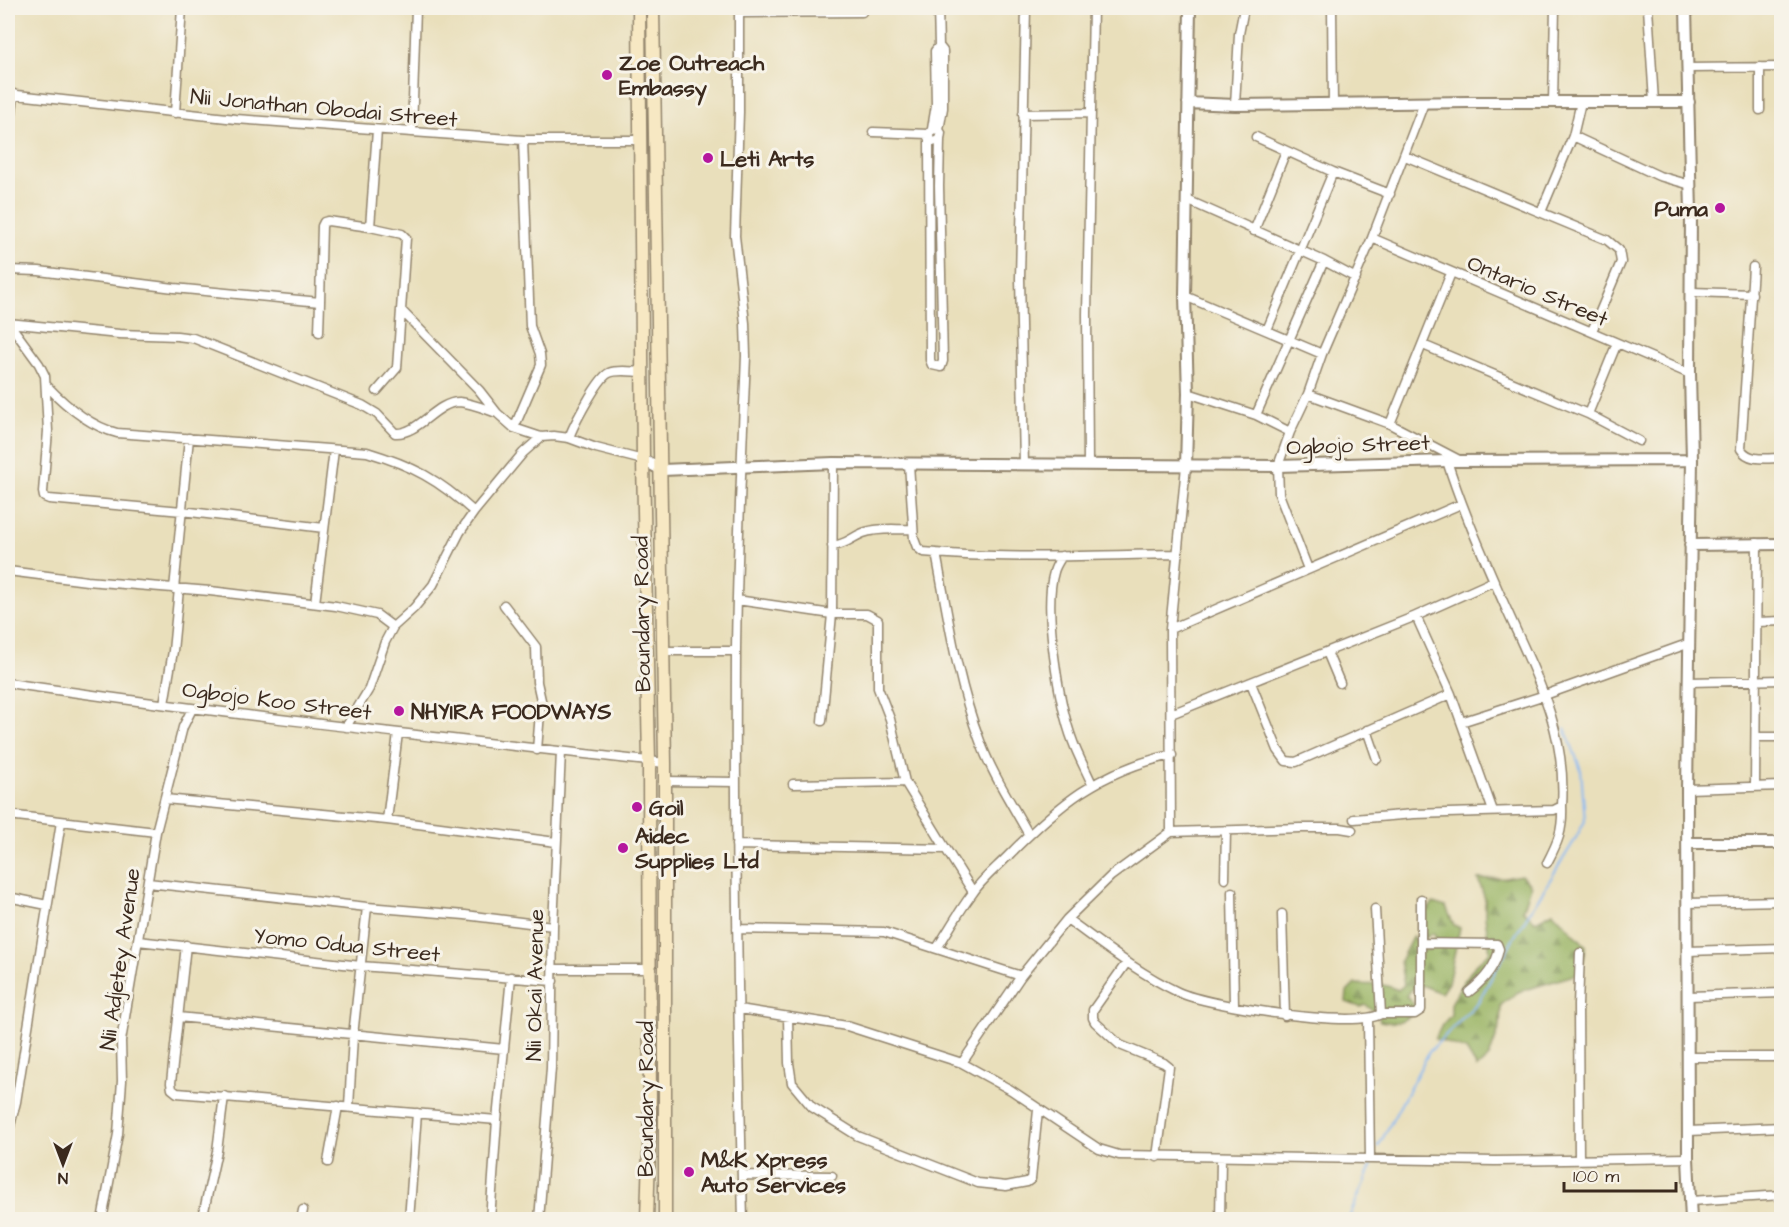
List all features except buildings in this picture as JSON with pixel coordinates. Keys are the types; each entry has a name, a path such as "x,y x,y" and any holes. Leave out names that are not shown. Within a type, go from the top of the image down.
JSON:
{"main road":[{"name":"Boundary Road","path":"639,8 643,460 649,761 650,969 647,1220"},
{"name":"Boundary Road","path":"653,8 665,763 665,1220"}],"street":[{"path":"175,113 182,8"},
{"path":"412,132 416,8"},
{"path":"932,133 933,142 940,140 943,361 941,367 932,365 930,360 932,133 936,105 935,51 939,46 938,8"},
{"path":"1024,465 1020,278 1026,8"},
{"path":"1088,465 1087,314 1093,8"},
{"path":"1171,832 1170,629 1186,466 1188,393 1185,296 1191,8"},
{"path":"1235,105 1239,34 1244,8"},
{"path":"1332,8 1333,104"},
{"path":"1553,102 1555,8"},
{"path":"1648,8 1654,102"},
{"path":"1686,8 1691,185 1692,460 1687,789 1688,1158 1691,1220"},
{"path":"743,1220 736,845 736,651 745,323 735,236 739,112 739,10 862,12"},
{"path":"1760,67 1760,110"},
{"path":"1689,68 1782,67"},
{"path":"8,146 11,94"},
{"name":"Nii Jonathan Obodai Street","path":"11,94 175,113 377,130 523,140 639,140"},
{"path":"1541,212 1573,136 1581,102"},
{"path":"1188,103 1235,105 1689,102"},
{"path":"1308,569 1279,494 1278,466 1322,354 1390,194 1424,103"},
{"path":"1023,114 1090,113"},
{"path":"370,226 377,130"},
{"path":"873,132 932,133"},
{"path":"1573,136 1659,176 1691,185"},
{"path":"1256,137 1333,172 1390,194"},
{"path":"514,428 541,365 540,354 530,326 523,140"},
{"path":"1254,231 1286,151"},
{"path":"1405,156 1607,240 1619,250 1620,262 1592,331"},
{"path":"1267,330 1333,172"},
{"path":"1187,200 1324,261 1356,278"},
{"path":"319,332 322,226 324,222 370,226 402,234 406,238 397,368 377,391"},
{"name":"Ontario Street","path":"1372,238 1690,374"},
{"path":"1256,416 1324,261"},
{"path":"1753,267 1741,449 1751,458 1782,458"},
{"path":"8,270 39,271 174,288 320,302"},
{"path":"1390,424 1451,273"},
{"path":"1691,292 1752,294"},
{"path":"1185,296 1322,354"},
{"path":"401,310 479,390 497,413 514,428 541,437 569,438 596,448 643,460 662,470"},
{"path":"8,323 119,334 193,338 362,405 377,414 395,433 404,433 437,410 457,402 497,413"},
{"path":"8,323 39,364 45,376 48,431 44,497 324,528"},
{"path":"1588,414 1617,343"},
{"path":"1423,345 1588,414 1639,441"},
{"path":"569,438 575,422 603,377 611,372 643,372"},
{"path":"47,387 61,401 97,425 111,431 367,452 412,467 451,490 474,512"},
{"path":"1188,393 1256,416 1290,432"},
{"path":"1308,394 1390,424 1464,462"},
{"path":"48,406 61,401"},
{"path":"346,727 369,689 385,642 393,627 414,608 433,585 460,532 474,512 523,453 541,437"},
{"path":"164,704 173,651 189,438"},
{"path":"315,603 334,450"},
{"name":"Ogbojo Street","path":"662,470 833,463 1278,466 1447,461 1692,460"},
{"path":"1447,461 1461,504 1545,695 1561,751 1563,825 1560,837 1547,863"},
{"path":"822,721 832,614 833,463"},
{"path":"909,464 913,529 917,547 923,552 1040,556 1178,554"},
{"path":"1170,629 1461,504"},
{"path":"832,546 845,544 872,531 913,529"},
{"path":"1755,787 1757,543"},
{"path":"1690,546 1782,544"},
{"path":"936,553 955,654 969,711 980,743 1029,835"},
{"path":"1040,556 1054,571"},
{"path":"1062,556 1054,571 1051,596 1052,634 1062,708 1073,742 1092,784"},
{"path":"8,571 315,603 368,612 384,619 393,627"},
{"path":"1171,714 1416,616 1494,581"},
{"path":"737,600 832,614 863,613 878,620 878,688 890,719 904,782 973,892"},
{"path":"504,605 536,647 537,682 541,700 537,750"},
{"path":"1416,616 1451,694 1493,811"},
{"path":"1758,621 1782,621"},
{"path":"1461,722 1545,695 1690,643"},
{"path":"662,651 736,651"},
{"path":"1327,652 1340,683"},
{"path":"1689,682 1782,680"},
{"name":"Ogbojo Koo Street","path":"8,682 192,709 665,763"},
{"path":"1251,683 1278,750 1286,761 1296,762 1451,694"},
{"name":"Nii Adjetey Avenue","path":"102,1220 118,1134 122,1081 121,1041 156,832 183,727 192,709"},
{"path":"1367,730 1377,759"},
{"path":"387,820 398,733"},
{"path":"1756,737 1782,737"},
{"name":"Nii Okai Avenue","path":"539,1220 551,1068 553,926 561,752"},
{"path":"937,948 973,892 1029,835 1064,804 1092,784 1148,760 1172,755"},
{"path":"665,781 736,782"},
{"path":"793,784 904,782"},
{"path":"1687,789 1782,786"},
{"path":"165,799 387,820 556,842"},
{"path":"1354,819 1554,810 1562,806"},
{"path":"8,815 156,832"},
{"path":"8,1134 18,1090 61,822"},
{"path":"962,1063 1021,976 1067,919 1111,876 1171,832 1300,828 1352,830"},
{"path":"1226,831 1226,879"},
{"path":"1688,843 1782,843"},
{"path":"736,845 946,849"},
{"path":"148,883 553,926"},
{"path":"1232,892 1234,1005"},
{"path":"8,897 47,905"},
{"path":"1067,919 1127,962 1179,993 1284,1016 1368,1019 1381,1014 1415,1014 1421,1010 1421,899"},
{"path":"1689,903 1782,901"},
{"path":"349,1107 353,1036 367,908"},
{"path":"1375,909 1381,1014"},
{"path":"1282,914 1284,1016"},
{"path":"737,929 884,932 1021,976"},
{"name":"Yomo Odua Street","path":"138,941 361,966 553,981"},
{"path":"1421,943 1497,944 1498,955 1486,975 1469,992"},
{"path":"186,945 171,1083 172,1089 177,1093 497,1120"},
{"path":"1688,951 1782,948"},
{"path":"1578,1159 1580,953"},
{"path":"1127,962 1093,1010 1093,1018 1120,1045 1169,1067 1157,1157"},
{"path":"553,969 650,969"},
{"path":"490,1220 511,977"},
{"path":"1689,996 1782,993"},
{"path":"739,1009 847,1026 962,1063 1011,1090 1099,1149 1119,1155 1495,1161 1688,1158"},
{"path":"178,1017 353,1036 504,1049"},
{"path":"788,1017 792,1083 812,1107 858,1136 978,1183 1006,1186 1027,1182 1031,1179 1038,1110"},
{"path":"1368,1019 1370,1159"},
{"path":"1689,1057 1782,1057"},
{"path":"202,1220 215,1159 224,1096"},
{"path":"328,1162 338,1106"},
{"path":"410,1220 417,1113"},
{"path":"1689,1131 1782,1127"},
{"path":"1220,1220 1221,1158"},
{"path":"742,1175 832,1176"},
{"path":"1691,1202 1782,1195"}],"green space":[{"path":"1521,875 1531,886 1523,911 1536,921 1553,912 1586,946 1581,973 1518,992 1501,1005 1500,1026 1489,1057 1477,1068 1466,1050 1435,1039 1442,1025 1451,1015 1451,1004 1460,987 1476,964 1490,952 1485,899 1478,879"},
{"path":"1433,903 1446,907 1454,925 1460,928 1448,983 1441,993 1422,986 1415,987 1406,996 1417,1008 1405,1019 1396,1022 1380,1021 1378,1014 1365,1005 1360,1007 1346,1002 1347,992 1355,984 1381,985 1398,990 1404,985 1400,961 1413,936 1423,950 1429,950 1436,938 1433,933 1423,940 1425,913"}],"waterway":[{"path":"1378,1147 1429,1052 1478,1002 1513,939 1585,821 1581,770 1565,728"},
{"path":"1348,1220 1372,1164"},
{"path":"1350,1217 1401,1220"}],"place":[{"name":"Zoe Outreach Embassy","path":"607,75"},
{"name":"Leti Arts","path":"708,158"},
{"name":"Puma","path":"1720,208"},
{"name":"NHYIRA FOODWAYS","path":"399,711"},
{"name":"Goil","path":"637,807"},
{"name":"Aidec Supplies Ltd","path":"623,848"},
{"name":"M&K Xpress Auto Services","path":"689,1172"}]}
